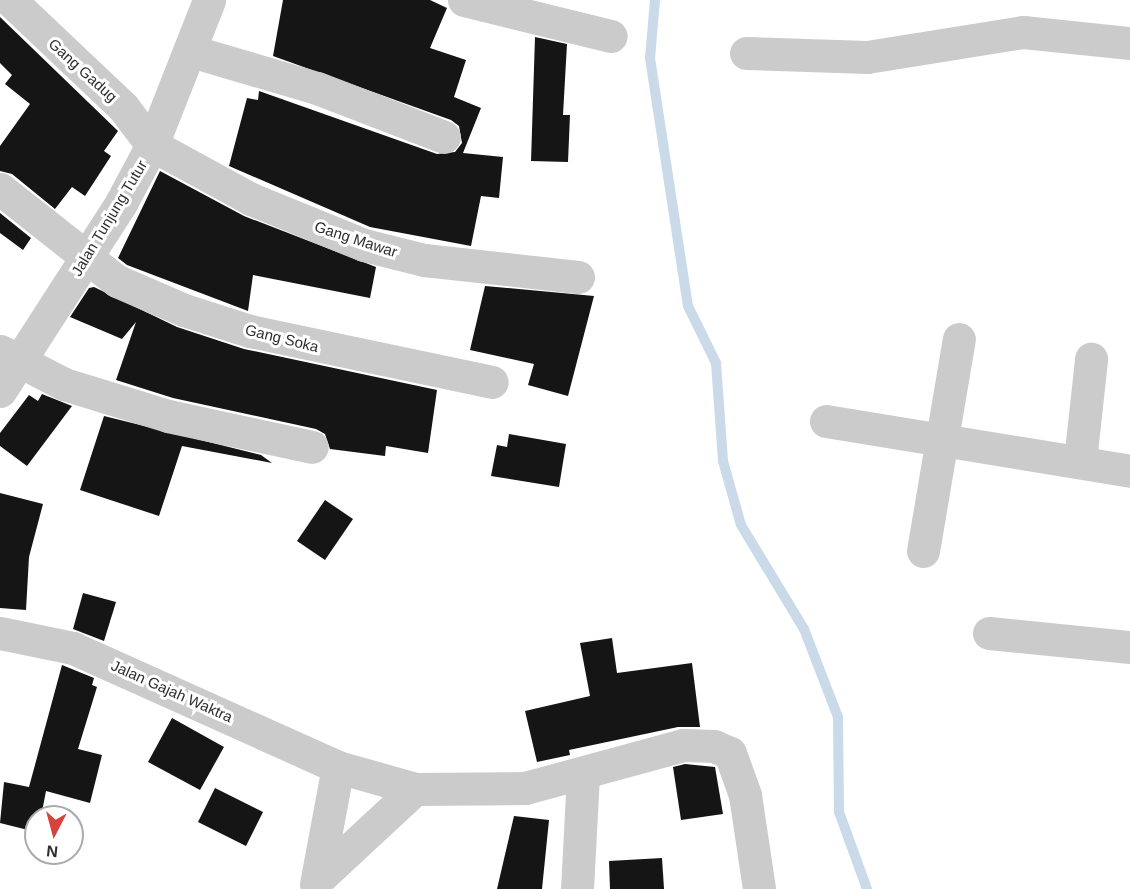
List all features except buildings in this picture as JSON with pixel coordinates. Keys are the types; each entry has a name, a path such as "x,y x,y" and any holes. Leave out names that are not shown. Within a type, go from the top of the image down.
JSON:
{"street":[{"name":"Gang Gadug","path":"10,0 123,106 152,145"},
{"path":"464,0 611,36"},
{"name":"Jalan Tunjung Tutur","path":"0,391 9,357 85,259 152,145 191,51 207,1"},
{"path":"746,52 896,55 1023,32 1130,44"},
{"path":"191,51 317,87 444,137"},
{"name":"Gang Mawar","path":"152,145 251,199 364,245 424,260 578,277"},
{"name":"Gang Soka","path":"0,189 85,259 152,297 250,331 492,382"},
{"path":"923,551 959,339"},
{"path":"9,357 64,384 168,416 312,447"},
{"path":"1080,461 1091,359"},
{"path":"826,422 940,443 1080,461 1130,471"},
{"name":"Jalan Gajah Waktra","path":"0,633 73,648 338,767 415,789 525,788 582,775 683,745 714,746 730,753 746,795 759,889"},
{"path":"988,633 1130,647"},
{"path":"316,884 338,767"},
{"path":"577,889 582,775"},
{"path":"316,884 415,789"}],"waterway":[{"path":"655,0 650,58 688,306 716,363 723,461 741,525 804,629 838,717 839,812 867,889"}]}
